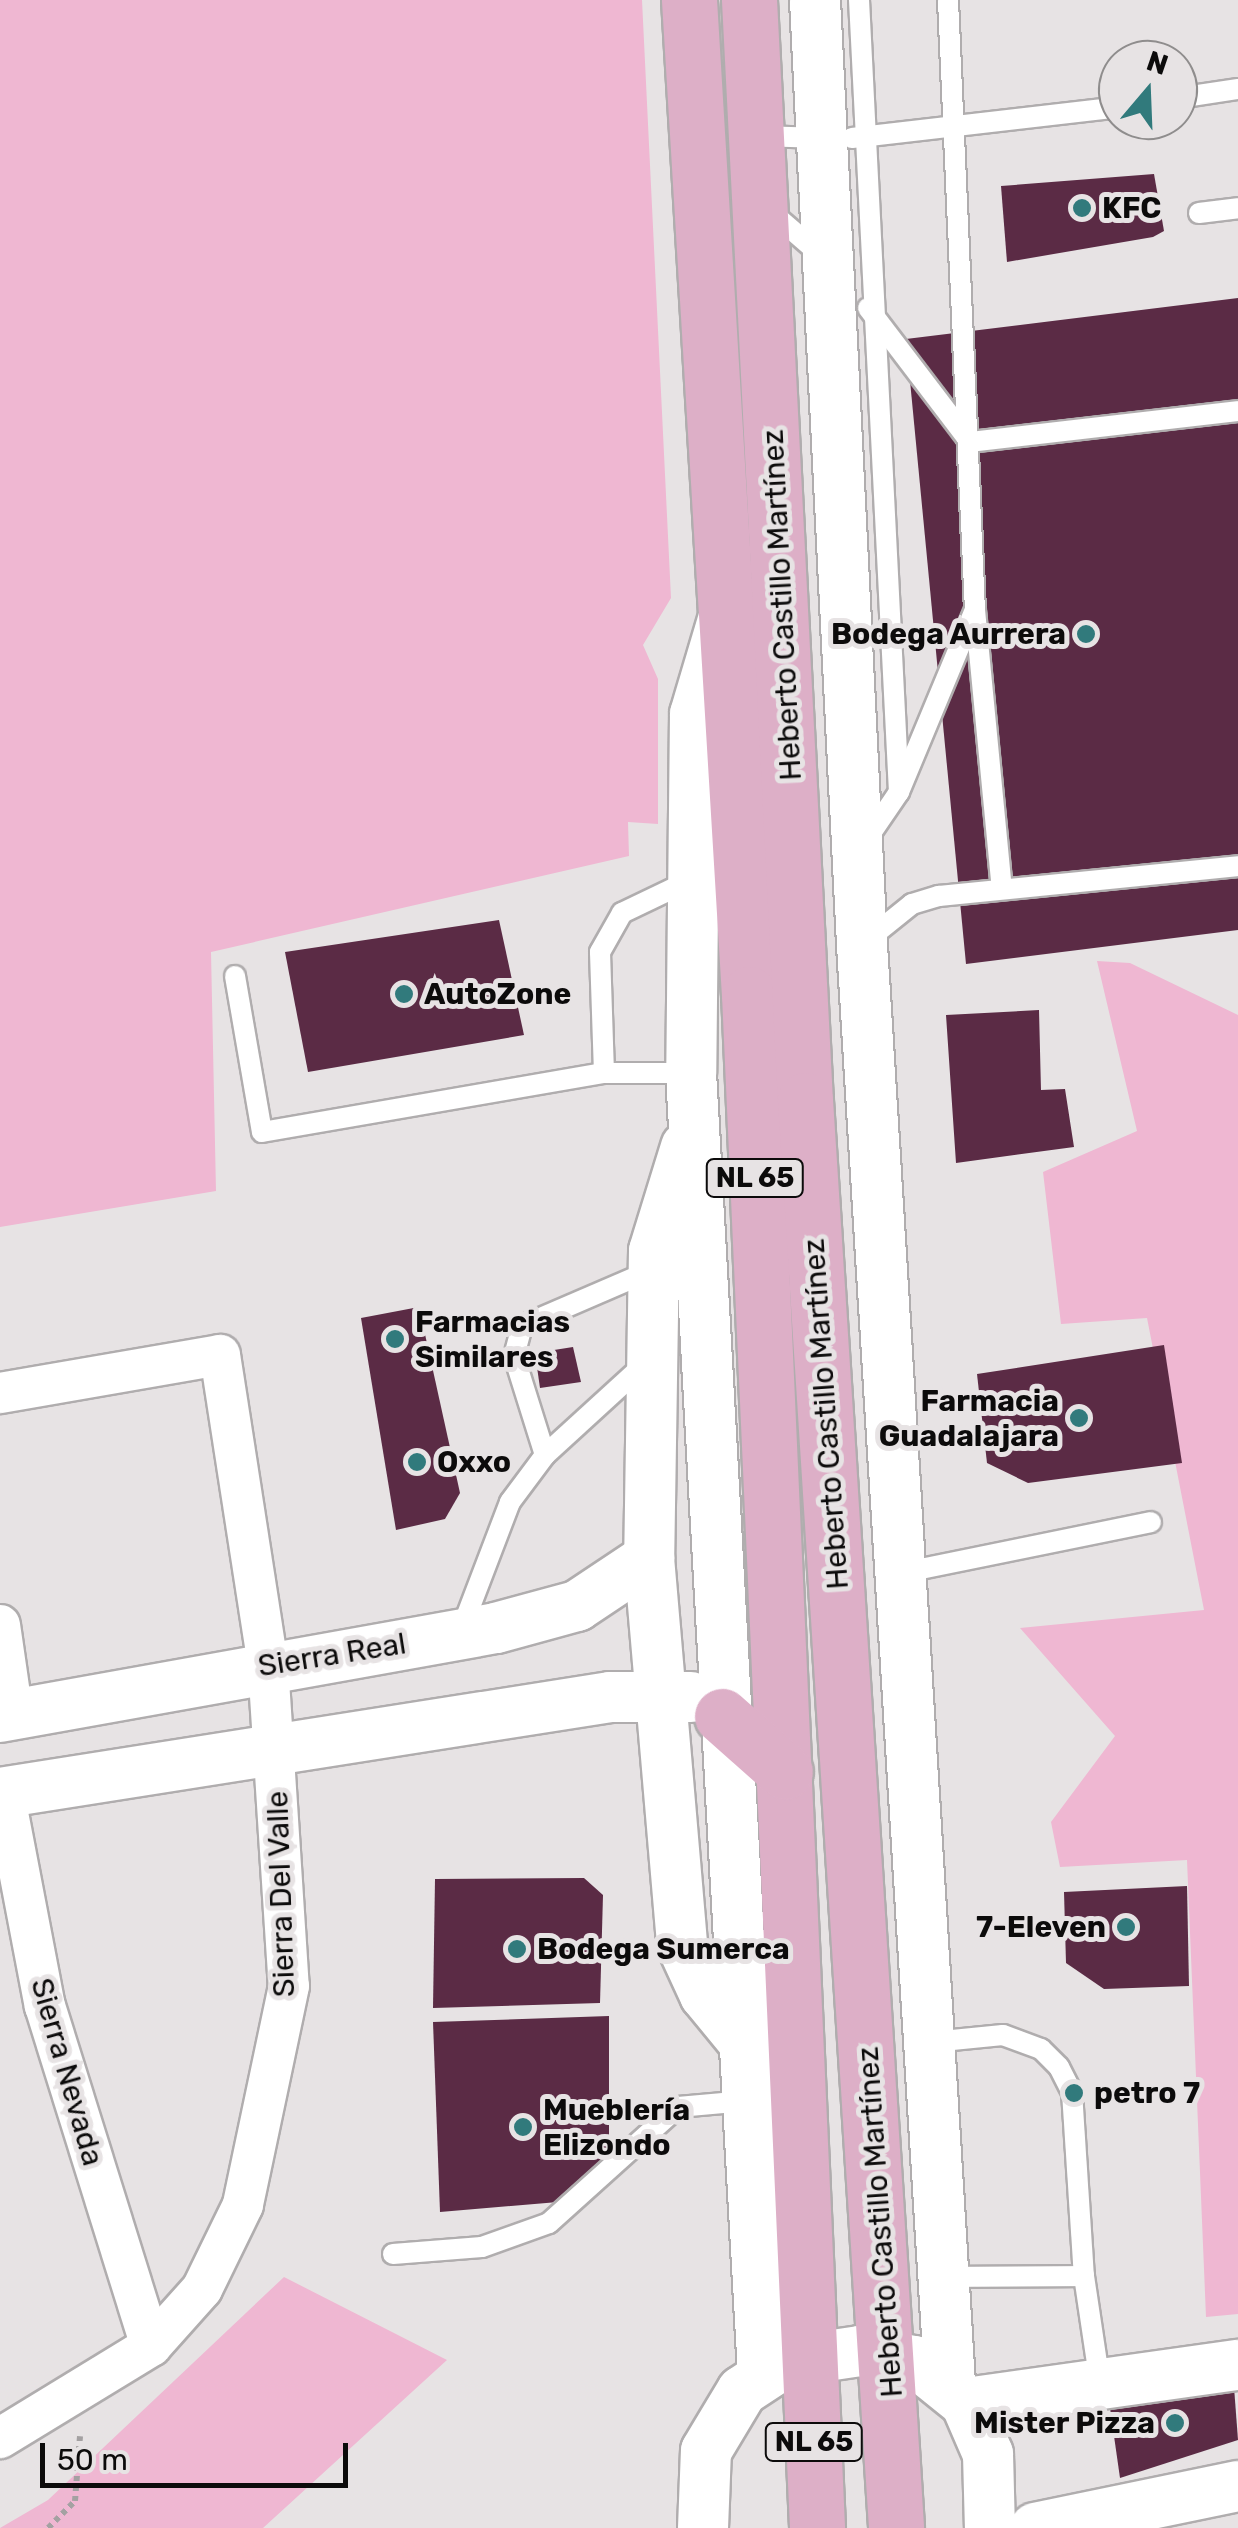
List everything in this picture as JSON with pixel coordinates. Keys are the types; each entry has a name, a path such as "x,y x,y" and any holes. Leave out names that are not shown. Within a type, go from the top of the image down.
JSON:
{"main road":[{"name":"Heberto Castillo Martínez","path":"689,0 748,976 784,1772 786,2365 818,2528"},
{"name":"Heberto Castillo Martínez","path":"749,0 804,974 805,1100 890,2354 896,2528"},
{"path":"722,1716 784,1772"}],"street":[{"path":"815,0 841,138 825,259 862,945 947,2278 958,2393 988,2454 990,2528"},
{"path":"725,613 695,714 691,1073 722,1716 746,2045 786,2365"},
{"path":"692,961 748,976 804,974 862,945"},
{"path":"746,2045 705,1995 682,1945 648,1558 652,1270 670,1179 694,1130 751,1106 805,1100 873,1110"},
{"name":"Sierra Del Valle","path":"0,1394 220,1355 268,1665 289,1986 269,2110 243,2205 202,2289 151,2346 0,2438"},
{"name":"Sierra Real","path":"6,1716 268,1665 459,1634 577,1606 648,1558"},
{"path":"0,1625 6,1716"},
{"path":"2,1793 662,1690 722,1716"},
{"name":"Sierra Nevada","path":"2,1793 44,2006 151,2346"},
{"path":"704,2528 706,2452 720,2419 786,2365 890,2354 958,2393 1100,2385 1238,2365"},
{"path":"1035,2528 1238,2486"}],"lane":[{"path":"858,0 841,138 869,309 899,792"},
{"path":"948,0 975,610 1002,888"},
{"path":"1198,95 1238,89"},
{"path":"758,136 841,138 954,131 1098,110"},
{"path":"762,203 825,259 869,309 970,442"},
{"path":"1200,214 1238,208"},
{"path":"970,442 1238,411"},
{"path":"858,853 899,792 975,610"},
{"path":"862,945 912,904 1002,888 1238,866"},
{"path":"604,1073 602,936 622,913 693,879"},
{"path":"235,976 262,1132 604,1073 691,1073"},
{"path":"545,1454 514,1356 522,1326 652,1270"},
{"path":"459,1634 510,1502 545,1454 650,1359"},
{"path":"902,1573 1151,1522"},
{"path":"932,2042 1003,2036 1041,2048 1059,2067 1072,2092 1084,2276 1100,2385"},
{"path":"393,2254 482,2247 550,2222 678,2107 751,2102"},
{"path":"947,2278 1084,2276"}],"path":[{"path":"48,2528 75,2501 84,2388"}],"shaded area":[{"path":"0,0 642,0 671,598 643,645 658,679 658,824 628,822 629,856 211,952 216,1191 0,1227"},
{"path":"1097,961 1130,963 1238,1015 1238,2314 1206,2317 1187,1860 1060,1867 1051,1822 1115,1736 1020,1628 1204,1610 1147,1318 1061,1324 1043,1172 1137,1131"},
{"path":"284,2277 447,2360 263,2528 0,2528 48,2500"}],"building":[{"name":"KFC","path":"1154,174 1164,231 1153,237 1007,262 1001,186"},
{"name":"Bodega Aurrera","path":"1238,298 1238,930 966,964 906,339"},
{"name":"AutoZone","path":"499,920 524,1035 308,1072 285,952"},
{"path":"1039,1010 1041,1090 1065,1089 1074,1147 956,1163 946,1015"},
{"path":"419,1307 460,1493 445,1519 396,1530 361,1318"},
{"name":"Farmacia Guadalajara","path":"1164,1345 1182,1463 1028,1483 987,1463 977,1374"},
{"path":"573,1347 581,1382 540,1388 535,1353"},
{"name":"Bodega Sumerca","path":"584,1878 603,1895 600,2003 433,2008 435,1879"},
{"name":"7-Eleven","path":"1187,1886 1189,1986 1104,1989 1066,1963 1064,1892"},
{"name":"Mueblería Elizondo","path":"609,2016 609,2156 558,2202 440,2212 433,2022"},
{"name":"Mister Pizza","path":"1234,2387 1238,2440 1120,2478 1108,2394"}],"place":[{"name":"KFC","path":"1082,208"},
{"name":"Bodega Aurrera","path":"1086,634"},
{"name":"AutoZone","path":"404,994"},
{"name":"Farmacias Similares","path":"395,1339"},
{"name":"Farmacia Guadalajara","path":"1079,1418"},
{"name":"Oxxo","path":"417,1462"},
{"name":"7-Eleven","path":"1126,1927"},
{"name":"Bodega Sumerca","path":"517,1949"},
{"name":"petro 7","path":"1074,2093"},
{"name":"Mueblería Elizondo","path":"523,2127"},
{"name":"Mister Pizza","path":"1175,2423"}]}
